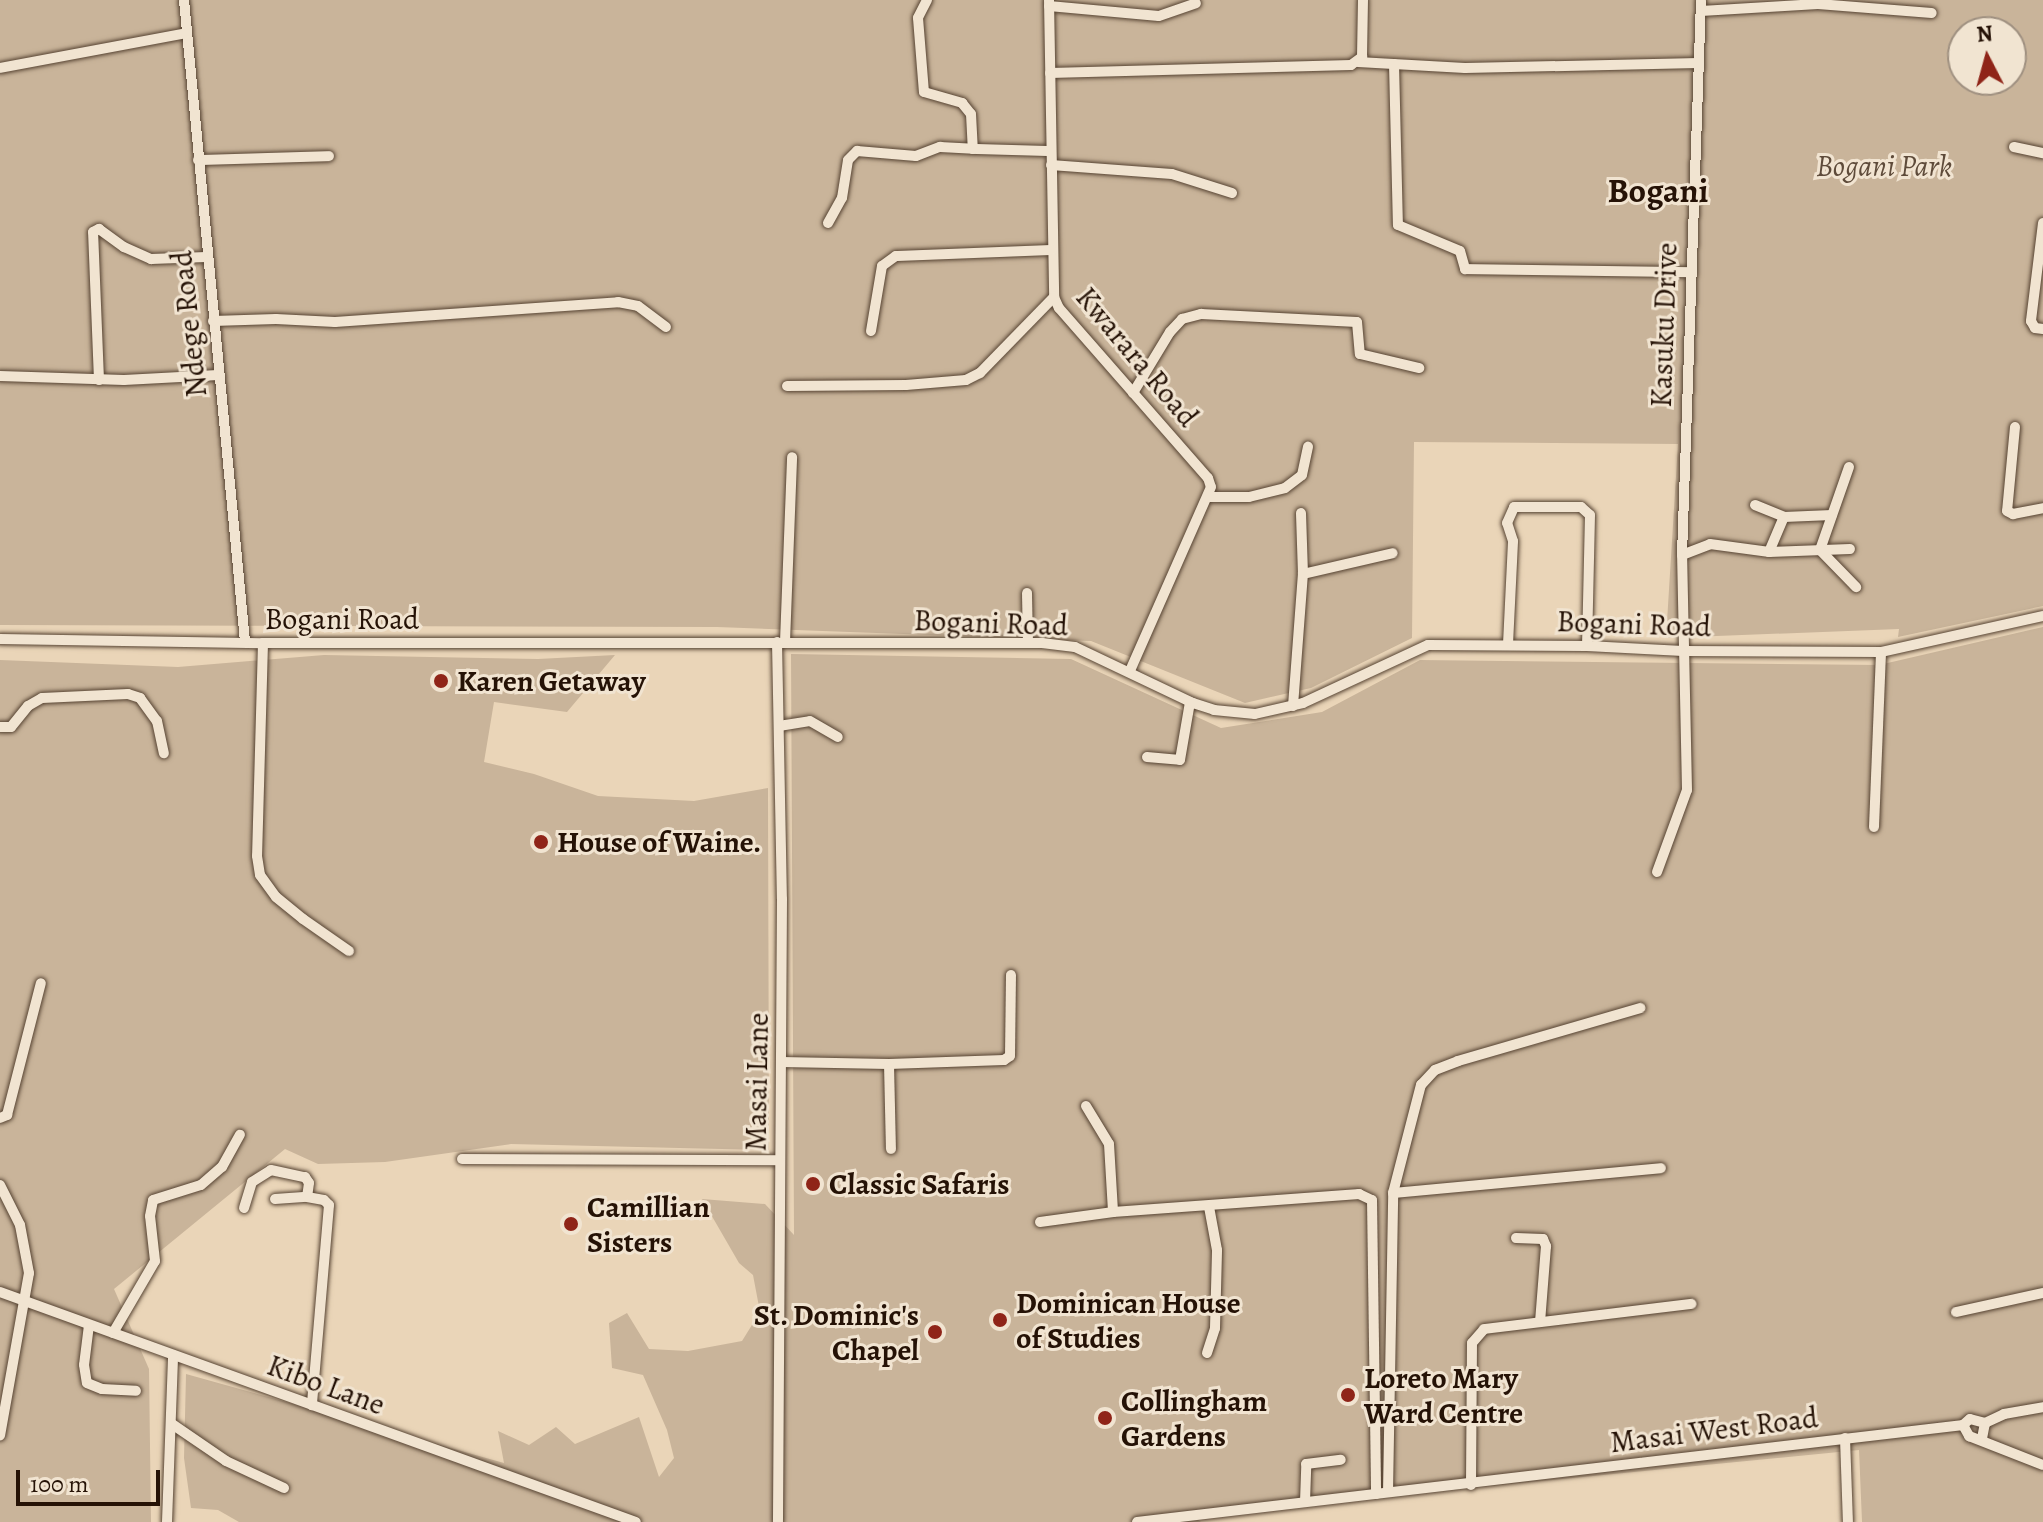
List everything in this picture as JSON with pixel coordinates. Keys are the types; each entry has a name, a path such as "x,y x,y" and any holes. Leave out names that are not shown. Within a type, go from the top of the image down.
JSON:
{"street":[{"name":"Ndege Road","path":"184,0 206,257 245,642"},
{"path":"927,0 918,18 922,88 924,92 962,103 971,114 973,149"},
{"path":"1358,62 1362,57 1363,0"},
{"path":"1049,3 1159,16 1196,3"},
{"name":"Kwarara Road","path":"1049,3 1054,297 1059,308 1208,478 1209,497"},
{"path":"1701,6 1818,4 1932,13"},
{"name":"Kasuku Drive","path":"1657,872 1687,790 1682,555 1701,6"},
{"path":"0,68 187,33"},
{"path":"1050,73 1157,73 1358,62 1465,68 1698,63"},
{"path":"1394,64 1398,225 1460,251 1465,269 1690,272"},
{"path":"828,223 842,198 848,160 857,151 916,156 940,147 1051,151"},
{"path":"2014,147 2043,153"},
{"path":"198,160 329,156"},
{"path":"1051,165 1172,174 1232,193"},
{"path":"2043,223 2031,321 2035,328 2043,329"},
{"path":"99,380 93,232 99,229 124,247 151,259 206,257"},
{"path":"871,331 882,266 896,256 1052,250"},
{"path":"787,386 906,385 966,380 980,373 1054,297"},
{"path":"213,321 276,319 335,322 618,302 638,306 666,327"},
{"path":"1133,393 1170,332 1182,319 1201,314 1357,322 1360,354 1419,368"},
{"path":"0,376 99,380 218,375"},
{"path":"2015,427 2007,511 2013,514 2043,508"},
{"path":"1130,671 1209,497 1249,497 1296,482 1302,475 1308,447"},
{"name":"Masai Lane","path":"778,1522 781,1062 779,726 792,457"},
{"path":"1820,550 1849,467"},
{"path":"1755,505 1784,517 1832,515"},
{"path":"1508,644 1513,541 1507,523 1514,507 1581,507 1590,515 1587,646"},
{"path":"1293,706 1303,574 1301,513"},
{"path":"1769,552 1784,517"},
{"path":"1682,555 1710,544 1769,552 1850,549"},
{"path":"1820,550 1856,587"},
{"path":"1303,574 1393,553"},
{"path":"1027,593 1028,643"},
{"name":"Bogani Road","path":"0,639 263,643 1028,643 1075,647 1190,702 1236,713 1272,712 1293,706 1346,685 1414,649 1445,643 1683,651 1881,652 2043,616"},
{"path":"263,643 257,856 260,875 276,897 349,951"},
{"path":"1874,827 1881,652"},
{"path":"0,727 8,729 28,706 42,698 128,694 140,698 157,721 164,753"},
{"path":"1147,757 1180,760 1190,702"},
{"path":"779,726 810,721 838,737"},
{"path":"781,1062 889,1064 1008,1058 1011,975"},
{"path":"0,1118 7,1115 41,983"},
{"path":"1388,1492 1393,1193 1417,1094 1435,1070 1640,1008"},
{"path":"889,1064 891,1149"},
{"path":"1086,1106 1109,1144 1113,1212"},
{"path":"113,1333 155,1261 150,1216 153,1200 201,1185 232,1154 240,1135"},
{"path":"462,1159 780,1160"},
{"path":"1393,1193 1661,1168"},
{"path":"244,1208 252,1182 271,1170 305,1177 309,1183 307,1197"},
{"path":"0,1185 20,1225 29,1273 0,1435"},
{"path":"1040,1222 1113,1212 1359,1194 1372,1200 1376,1494"},
{"path":"275,1199 307,1197 324,1200 329,1205 312,1405"},
{"path":"1207,1353 1215,1328 1217,1250 1209,1207"},
{"path":"1516,1238 1543,1239 1546,1246 1540,1322"},
{"name":"Kibo Lane","path":"0,1292 636,1522"},
{"path":"1956,1312 2043,1293"},
{"path":"1471,1485 1472,1343 1484,1329 1691,1304"},
{"path":"89,1325 84,1365 87,1383 102,1389 136,1391"},
{"path":"167,1522 173,1355"},
{"name":"Masai West Road","path":"1137,1522 1963,1425 1970,1419 1985,1423 2004,1414 2043,1407"},
{"path":"1982,1438 1985,1423"},
{"path":"172,1424 226,1461 284,1488"},
{"path":"1963,1425 1969,1436 1982,1438 2043,1465"},
{"path":"1845,1438 1848,1522"},
{"path":"1305,1502 1306,1464 1341,1460"},
{"path":"1233,1513 1241,1522"}],"green space":[{"name":"Bogani Park","path":"0,0 2043,0 2043,606 1898,637 1899,629 1666,638 1678,444 1414,442 1412,638 1311,688 1245,703 1091,641 717,627 0,625"},
{"path":"2043,627 2043,1522 1862,1522 1859,1450 1192,1515 1201,1522 239,1522 218,1510 191,1508 184,1458 186,1374 504,1463 498,1431 529,1445 556,1427 575,1444 639,1417 659,1477 674,1458 667,1430 643,1375 612,1368 609,1323 627,1313 649,1349 688,1351 742,1341 760,1312 753,1275 739,1263 702,1199 765,1204 794,1235 791,654 1071,659 1221,728 1322,712 1420,660 1879,665"},
{"path":"324,655 538,659 615,655 567,712 494,702 484,762 534,774 598,796 694,801 768,788 769,1150 511,1144 385,1162 318,1164 285,1149 114,1289 149,1369 151,1522 0,1522 0,660 178,667"}],"place":[{"name":"Karen Getaway","path":"441,681"},
{"name":"House of Waine.","path":"541,842"},
{"name":"Classic Safaris","path":"813,1184"},
{"name":"Camillian Sisters","path":"571,1224"},
{"name":"Dominican House of Studies","path":"1000,1320"},
{"name":"St. Dominic's Chapel","path":"935,1332"},
{"name":"Loreto Mary Ward Centre","path":"1348,1395"},
{"name":"Collingham Gardens","path":"1105,1418"}],"district":[{"name":"Bogani","path":"1658,191"}]}
